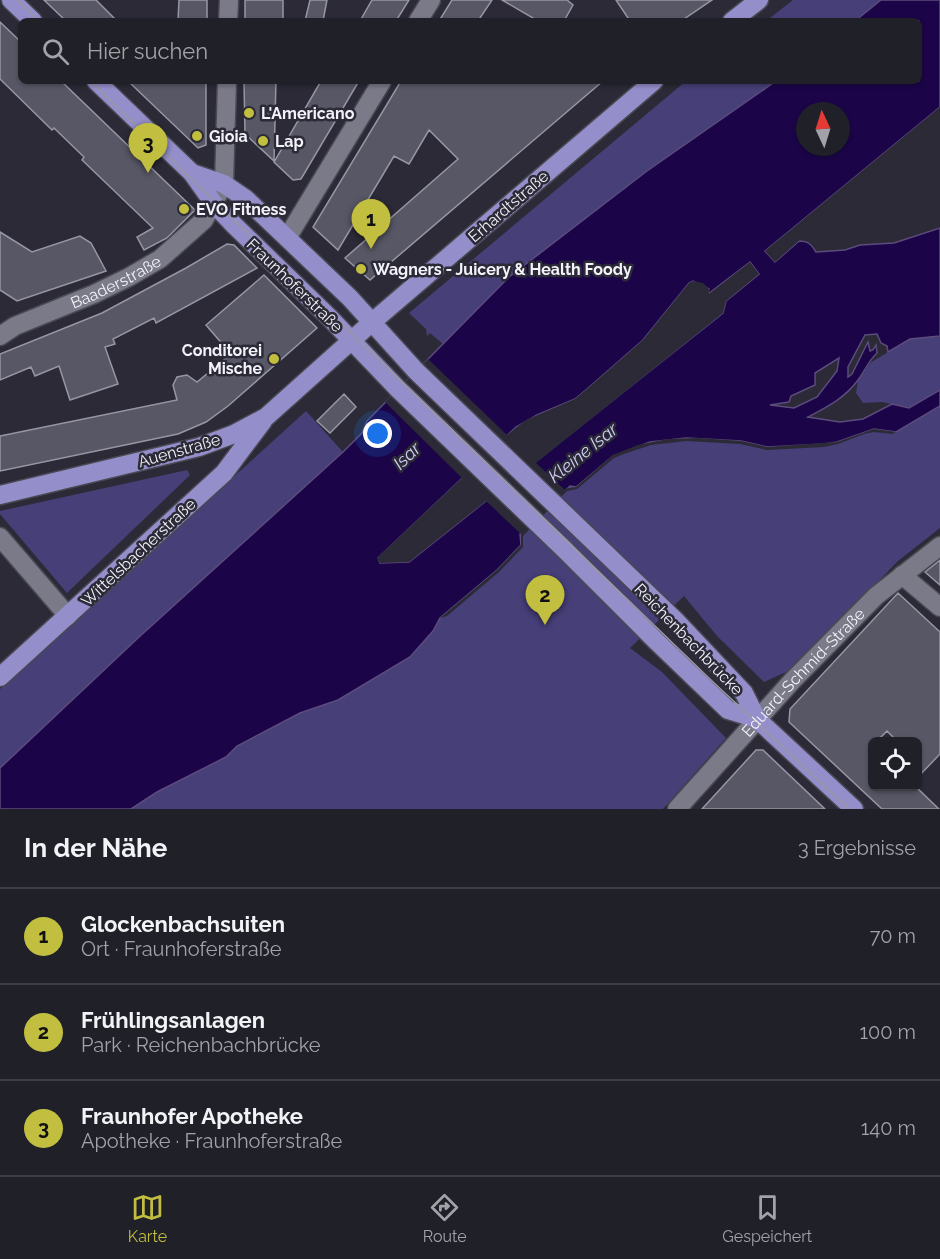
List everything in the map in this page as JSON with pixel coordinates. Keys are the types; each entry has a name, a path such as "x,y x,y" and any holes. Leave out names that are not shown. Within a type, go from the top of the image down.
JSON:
{"main road":[{"path":"11,0 30,18"},
{"path":"736,18 759,0"},
{"name":"Fraunhoferstraße","path":"99,84 192,173 213,204 361,332"},
{"name":"Erhardtstraße","path":"361,332 650,84"},
{"name":"Fraunhoferstraße","path":"192,173 224,184 246,199 350,298 361,332"},
{"name":"Reichenbachbrücke","path":"361,332 416,371 675,620 744,693 758,719"},
{"name":"Reichenbachbrücke","path":"361,332 398,389 655,640 728,710 758,719"},
{"name":"Auenstraße","path":"0,495 199,447 234,434 266,417 361,332"},
{"name":"Wittelsbacherstraße","path":"0,677 224,473 266,417"},
{"path":"758,719 854,809"}],"street":[{"path":"228,18 229,0"},
{"path":"420,18 431,0"},
{"path":"213,204 224,184 227,84"},
{"path":"287,238 380,84"},
{"name":"Baaderstraße","path":"0,336 15,326 94,294 160,259 204,220 213,204"},
{"path":"0,537 68,616"},
{"name":"Eduard-Schmid-Straße","path":"677,809 758,719 876,596 940,546"},
{"path":"902,575 940,607"}],"shaded area":[{"path":"793,0 881,0 859,18 770,18"},
{"path":"682,84 772,84 647,171 509,277 443,344 430,333 427,336 426,329 409,313"},
{"path":"940,336 940,390 909,408 882,402 863,403 856,393 858,381 870,363 910,339"},
{"path":"940,406 940,528 898,561 795,668 764,682 717,636 684,596 630,648 662,672 726,738 663,809 131,809 157,792 226,757 237,746 300,713 338,700 433,631 440,618 565,488 613,455 650,442 863,431 896,432"},
{"path":"306,411 343,452 138,638 0,768 0,689"},
{"path":"187,470 190,475 67,593 0,514 0,511"}],"water":[{"path":"881,0 940,0 940,107 765,251 775,262 799,241 809,243 816,252 845,250 860,245 894,243 940,228 940,336 910,339 888,352 887,346 881,343 877,334 865,335 848,367 848,377 852,374 868,342 870,351 876,345 877,353 847,392 829,406 808,417 840,422 863,419 892,404 909,408 940,390 940,406 896,432 874,429 837,442 824,444 767,447 741,441 686,438 650,442 613,456 576,487 570,486 520,534 521,545 497,570 440,618 433,631 410,657 338,700 300,713 237,746 226,757 157,792 131,809 0,809 0,768 138,638 343,452 362,433 367,421 509,277 647,171 772,84 922,84 922,18 859,18","holes":["750,262 759,274 726,301 723,313 409,562 380,563 378,558 516,427 537,415 575,399 643,340 689,283 693,281 709,289 708,294","839,358 837,371 817,397 794,408 770,405 789,402 791,396 815,385 815,373"]}],"pier":[{"path":"940,107 940,110 769,251 775,258 797,239 802,238 775,262 765,251"},
{"path":"750,262 759,274 726,301 723,313 536,463 564,489 576,487 613,455 638,445 668,439 698,438 741,441 767,447 837,442 874,429 896,432 864,434 824,447 767,450 740,444 686,441 651,445 614,458 577,489 567,491 523,536 523,547 499,572 447,616 440,618 497,570 521,545 521,534 486,501 409,562 380,563 377,558 462,478 385,402 428,359 507,435 526,420 575,399 587,389 643,340 689,283 693,281 703,283 709,289 709,294","holes":["749,266 755,273 723,299 721,311 408,559 382,560 518,429 576,401 625,361 645,342 690,286 698,285 704,288 706,296 709,297"]}],"building":[{"path":"44,0 96,0 114,18 63,18"},
{"path":"179,0 207,0 207,18 178,18"},
{"path":"245,0 283,0 283,18 245,18"},
{"path":"310,0 327,0 324,18 306,18"},
{"path":"372,0 409,0 398,18 362,18"},
{"path":"452,0 492,0 480,18 441,18"},
{"path":"502,0 567,0 573,5 566,18 533,18"},
{"path":"616,0 712,0 685,18 628,18"},
{"path":"0,22 18,39 18,84 64,84 195,210 167,238 144,250 137,237 153,228 82,160 84,157 54,128 52,130 0,79"},
{"path":"131,84 206,84 206,145 198,148"},
{"path":"244,84 276,84 274,161 245,134"},
{"path":"319,84 357,84 301,179 293,180 274,162"},
{"path":"399,84 599,84 370,280 345,258 458,159 429,130 409,164 394,156 338,250 313,227"},
{"path":"0,232 32,252 80,236 91,243 106,271 17,301 0,290"},
{"path":"227,244 234,245 257,268 156,323 154,318 113,339 115,344 105,347 118,384 70,400 59,366 35,376 31,367 0,380 0,354 102,313"},
{"path":"264,275 317,328 228,406 206,422 178,434 0,471 0,436 177,400 173,385 177,377 187,375 197,382 231,354 206,325"},
{"path":"344,394 356,407 330,433 317,421"},
{"path":"940,560 940,585 925,572"},
{"path":"898,593 940,632 940,754 922,773 922,737 893,737 887,731 881,737 868,737 868,791 920,791 939,809 882,809 789,722 790,709"},
{"path":"756,750 763,750 825,809 702,809"}],"tram line":[{"path":"17,0 36,18"},
{"path":"93,84 712,681 849,809"}],"place":[{"name":"L'Americano","path":"249,113"},
{"name":"Gioia","path":"197,136"},
{"name":"Lap","path":"263,141"},
{"name":"Fraunhofer Apotheke","path":"148,173"},
{"name":"EVO Fitness","path":"184,209"},
{"name":"Glockenbachsuiten","path":"371,249"},
{"name":"Wagners - Juicery & Health Foody","path":"361,269"},
{"name":"Conditorei Mische","path":"274,359"},
{"name":"Frühlingsanlagen","path":"545,625"}],"water label":[{"name":"Kleine Isar","path":"583,453"},
{"name":"Isar","path":"407,456"}]}
